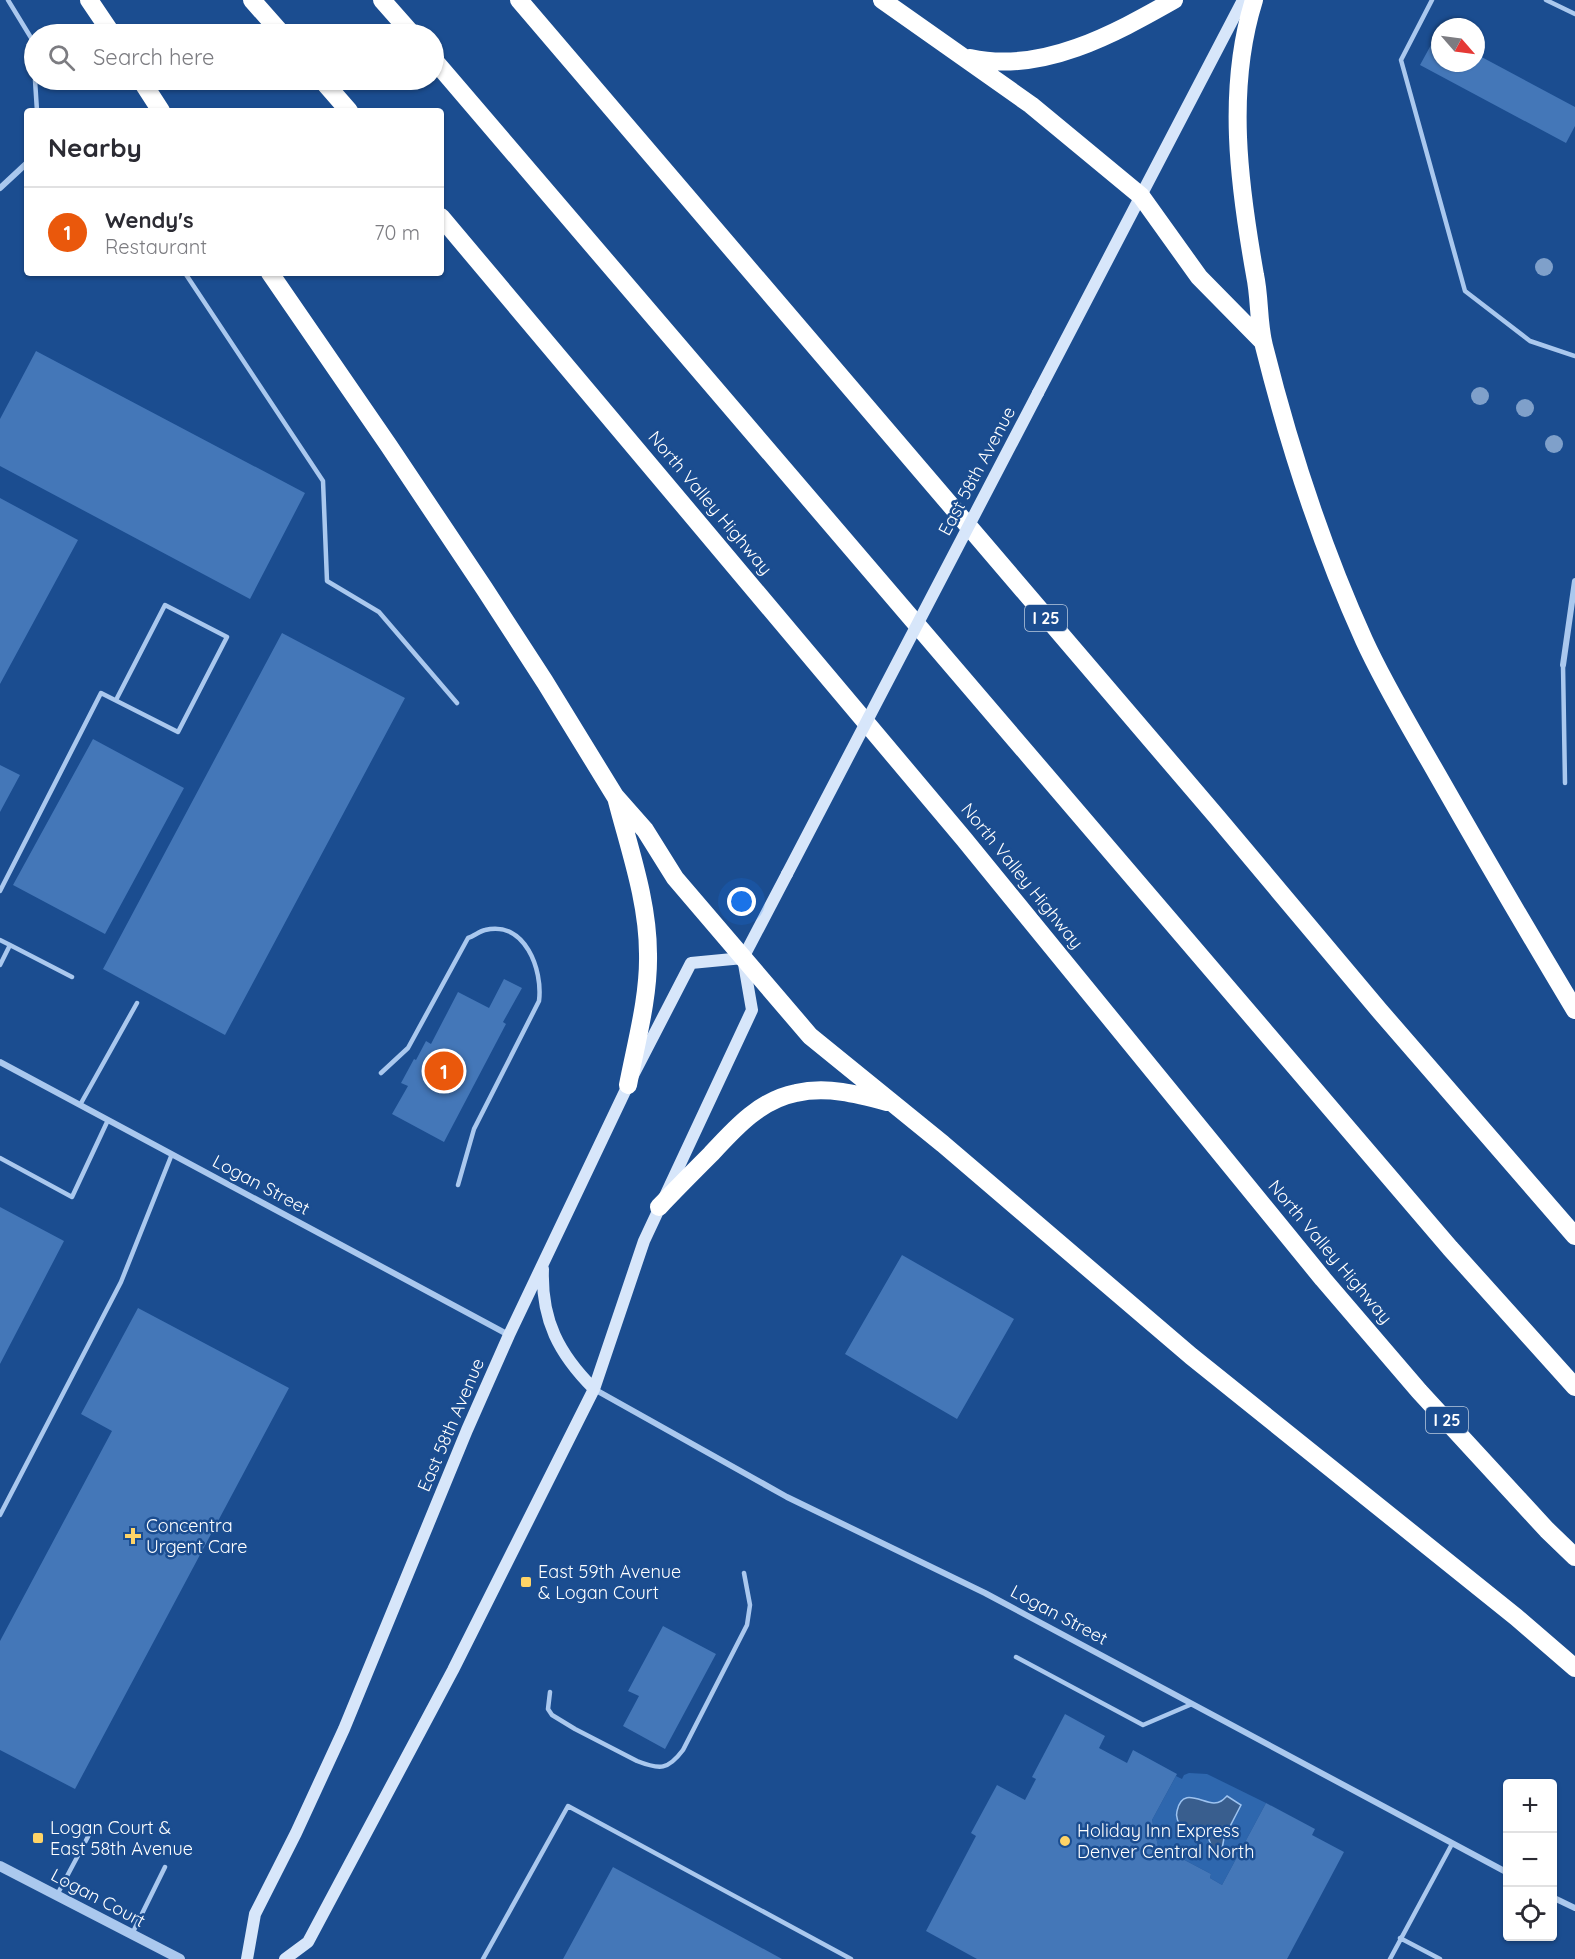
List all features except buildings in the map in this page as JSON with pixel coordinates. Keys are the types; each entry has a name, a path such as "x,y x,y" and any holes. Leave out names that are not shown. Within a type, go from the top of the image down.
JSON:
{"highway":[{"path":"89,0 105,24"},
{"path":"252,0 273,24"},
{"path":"382,0 403,24"},
{"name":"I 25","path":"519,0 1379,1010 1575,1236"},
{"path":"882,0 1053,122 1141,196 1199,277 1263,342"},
{"path":"954,50 970,58 992,62 1035,59 1059,54 1095,40 1174,0"},
{"path":"1254,0 1240,56 1238,117 1244,207 1258,287 1263,342 1304,485 1330,557 1365,642 1445,789 1575,1010"},
{"path":"444,72 1435,1230 1575,1387"},
{"path":"147,90 159,108"},
{"path":"331,90 346,108"},
{"name":"North Valley Highway","path":"444,221 964,839 1323,1279 1419,1391 1547,1530 1575,1557"},
{"path":"272,276 490,597 615,796 645,830 675,878 810,1036 1174,1341 1516,1617 1575,1668"},
{"path":"615,796 640,891 646,922 648,952 648,976 628,1085"},
{"path":"659,1207 744,1119 781,1096 805,1091 834,1090 892,1103"}],"main road":[{"name":"East 58th Avenue","path":"247,1959 255,1914 311,1803 344,1729 467,1430 509,1335 628,1085 692,963 743,958 1243,0"},
{"path":"285,1959 308,1942 453,1670 594,1389 644,1241 752,1010 743,958"},
{"path":"543,1265 545,1305 561,1349 594,1389"}],"street":[{"path":"0,188 24,166"},
{"path":"1563,665 1575,581"},
{"name":"Logan Street","path":"0,1062 509,1335"},
{"name":"Logan Street","path":"594,1389 786,1497 985,1593 1503,1870"},
{"name":"Logan Court","path":"0,1866 180,1959"},
{"path":"1557,1899 1575,1908"}],"lane":[{"path":"8,0 24,26"},
{"path":"1432,0 1401,60 1465,291 1530,341 1575,356"},
{"path":"1546,0 1575,14"},
{"path":"36,90 37,108"},
{"path":"186,276 323,481 327,580 379,612 457,703"},
{"path":"0,891 101,693 178,732 227,637 165,605 116,700"},
{"path":"1563,665 1565,783"},
{"path":"381,1073 408,1048 468,938 485,930 494,929 502,929 519,936 533,957 540,976 539,1001 474,1129 458,1185"},
{"path":"0,940 72,977"},
{"path":"0,965 10,945"},
{"path":"80,1105 137,1003"},
{"path":"0,1158 72,1197 108,1119"},
{"path":"0,1515 122,1282 172,1154"},
{"path":"550,1692 548,1709 560,1720 637,1761 650,1766 667,1766 676,1760 683,1750 747,1625 750,1605 744,1573"},
{"path":"1016,1657 1143,1725 1192,1704"},
{"path":"483,1959 568,1806 851,1959"},
{"path":"57,1895 91,1830"},
{"path":"1390,1959 1452,1844"},
{"path":"132,1934 165,1867"},
{"path":"1400,1938 1440,1959"}],"shaded area":[{"path":"1189,1773 1207,1774 1266,1803 1222,1885 1210,1878 1211,1874 1158,1846 1152,1820 1176,1776 1182,1779"},
{"path":"1227,1796 1241,1805 1224,1838 1222,1849 1213,1850 1208,1837 1183,1829 1177,1818 1177,1811 1183,1799 1192,1798 1214,1803 1220,1802"}],"place":[{"name":"Wendy's","path":"444,1071"},
{"name":"Concentra Urgent Care","path":"133,1536"},
{"name":"East 59th Avenue & Logan Court","path":"526,1582"},
{"name":"Logan Court & East 58th Avenue","path":"38,1838"},
{"name":"Holiday Inn Express Denver Central North","path":"1065,1841"}]}
